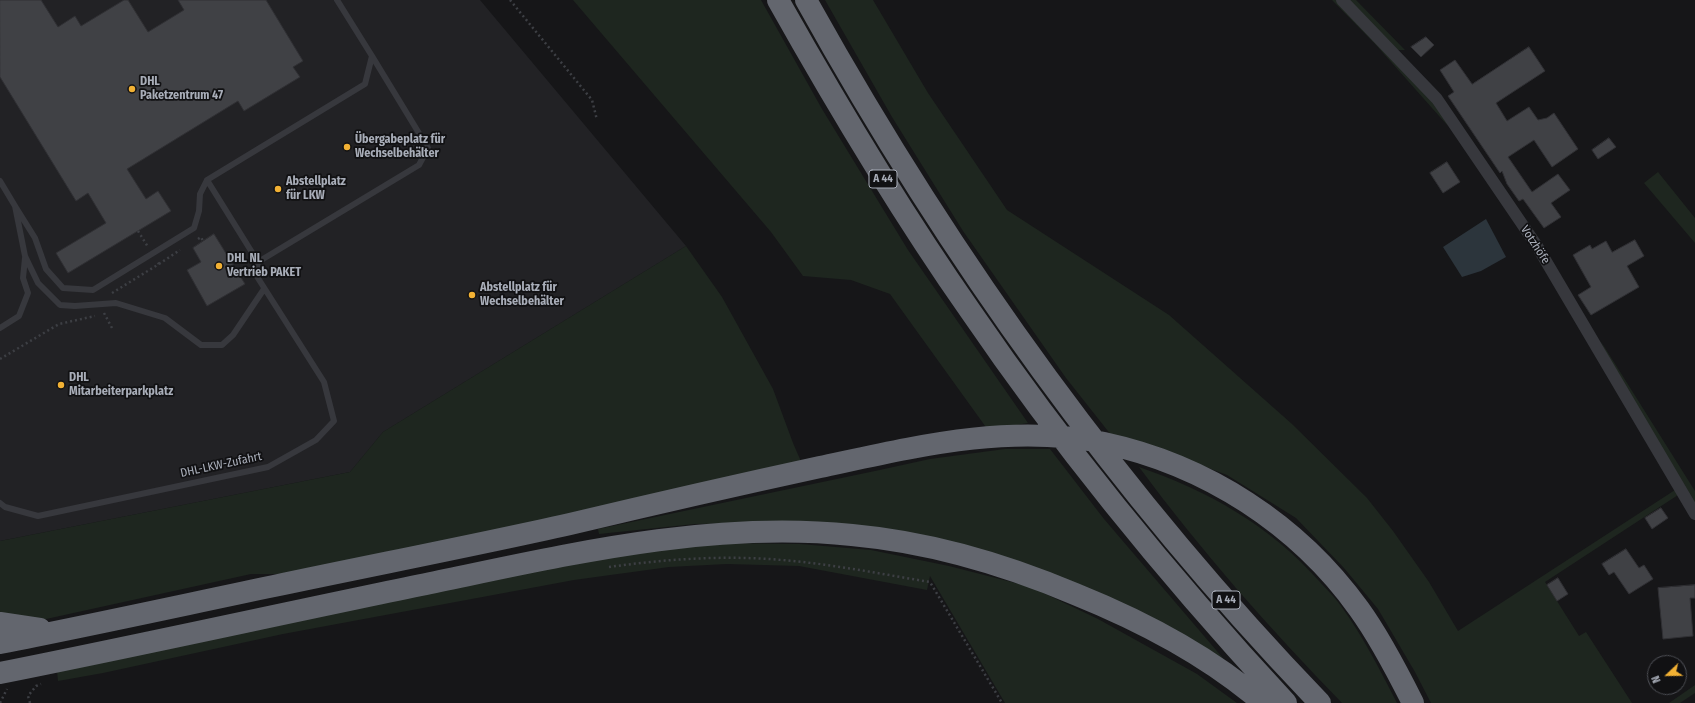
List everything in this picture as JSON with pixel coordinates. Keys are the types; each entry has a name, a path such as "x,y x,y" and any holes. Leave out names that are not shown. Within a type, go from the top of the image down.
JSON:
{"highway":[{"name":"A 44","path":"778,0 828,88 886,184 951,284 998,352 1109,498 1199,607 1286,703"},
{"name":"A 44","path":"806,0 856,88 911,179 982,287 1026,350 1136,492 1230,605 1320,703"},
{"path":"0,643 467,547 747,483 914,448 978,438 1048,435 1100,442 1163,460 1209,481 1262,512 1289,533 1315,557 1348,594 1379,640 1413,703"},
{"path":"0,673 401,589 630,544 736,533 810,532 854,535 925,546 977,559 1050,583 1118,612 1167,638 1232,678 1263,703"},
{"path":"0,623 59,631"}],"street":[{"name":"Votzhöfe","path":"1342,0 1437,99 1537,246 1695,514"}],"lane":[{"path":"258,262 419,165 428,148 337,0"},
{"path":"0,181 35,238 46,269 63,288 93,290 194,228 200,211 200,194 206,180 365,84 372,56"},
{"path":"15,206 25,256 38,283 60,305 75,306 116,303 165,318 200,345 222,345 233,335 264,289 256,275 258,262 206,180"},
{"path":"0,328 19,316 28,293 23,278 25,256"},
{"name":"DHL-LKW-Zufahrt","path":"0,503 5,507 38,516 268,467 316,440 334,421 324,382 264,289"}],"path":[{"path":"510,0 592,100 597,120"},
{"path":"196,240 201,237 204,241"},
{"path":"159,264 185,247"},
{"path":"104,314 112,328"},
{"path":"606,568 649,562 696,559 781,560 838,567 930,582 1002,703"},
{"path":"30,703 28,696 36,686 46,682"}],"shaded area":[{"name":"DHL Paketzentrum 47","path":"0,0 480,0 686,246 383,432 350,472 0,541"},
{"path":"573,0 761,0 822,109 908,250 1028,423 988,430 890,294 851,280 803,276 771,232"},
{"path":"825,0 873,0 928,93 1007,210 1169,315 1292,424 1367,498 1393,531 1429,582 1458,631 1675,490 1678,495 1545,582 1579,636 1586,632 1632,703 1431,703 1415,672 1378,609 1344,568 1296,518 1227,475 1152,447 1115,440 1066,378 963,231 892,117"},
{"path":"1332,0 1337,0 1437,106 1448,126 1376,45"},
{"path":"1347,0 1356,0 1405,50 1395,50"},
{"path":"1658,172 1695,218 1695,243 1644,183"},
{"path":"1486,219 1506,257 1481,271 1462,277 1443,247"},
{"path":"686,246 722,297 773,389 803,466 289,574 251,574 37,621 0,618 0,541 350,472 383,432"},
{"path":"1600,340 1695,491 1695,505 1613,366"},
{"path":"1005,449 1050,449 1104,519 1234,671 1090,593 773,523 695,524 599,534 598,529 930,459"},
{"path":"1139,467 1190,487 1237,512 1280,543 1300,561 1333,596 1349,617 1371,653 1397,703 1342,703 1262,618 1211,559"},
{"path":"718,543 800,544 871,550 949,566 1031,587 1098,619 1197,674 1237,703 1005,703 930,576 927,590 799,566 727,564 669,567 574,580 283,634 103,673 58,681 57,670 581,558"},
{"path":"1695,685 1695,693 1680,703 1669,703 1681,695 1687,695 1687,691"}],"building":[{"name":"DHL Paketzentrum 47","path":"0,0 41,0 58,27 75,16 81,26 124,0 128,0 148,32 184,10 178,0 266,0 303,61 293,67 300,77 244,111 238,101 127,169 146,199 158,191 171,211 68,273 56,253 106,223 88,193 76,201 0,77"},
{"path":"1426,37 1434,45 1421,57 1411,47"},
{"path":"1529,47 1545,71 1496,103 1507,121 1529,107 1538,120 1547,118 1554,113 1578,149 1552,167 1534,140 1508,157 1532,192 1558,174 1570,190 1551,203 1561,217 1544,228 1523,199 1519,201 1507,184 1502,171 1500,173 1448,96 1454,92 1440,70 1455,60 1472,84"},
{"path":"1609,138 1616,147 1598,159 1592,150"},
{"path":"1447,162 1460,182 1443,193 1430,173"},
{"name":"DHL NL Vertrieb PAKET","path":"214,234 245,284 207,306 187,270 201,262 193,248"},
{"path":"1635,240 1644,256 1627,266 1639,287 1591,315 1578,295 1591,287 1573,255 1590,245 1592,249 1606,241 1612,252"},
{"path":"1661,508 1668,518 1652,529 1645,518"},
{"path":"1626,549 1639,568 1644,565 1653,579 1629,594 1614,572 1609,575 1602,564"},
{"path":"1558,578 1568,594 1557,601 1547,585"},
{"path":"1695,585 1695,598 1690,598 1693,636 1663,639 1658,588"}],"place":[{"name":"DHL Paketzentrum 47","path":"132,89"},
{"name":"Übergabeplatz für Wechselbehälter","path":"347,147"},
{"name":"Abstellplatz für LKW","path":"278,189"},
{"name":"DHL NL Vertrieb PAKET","path":"219,266"},
{"name":"Abstellplatz für Wechselbehälter","path":"472,295"},
{"name":"DHL Mitarbeiterparkplatz","path":"61,385"}]}
